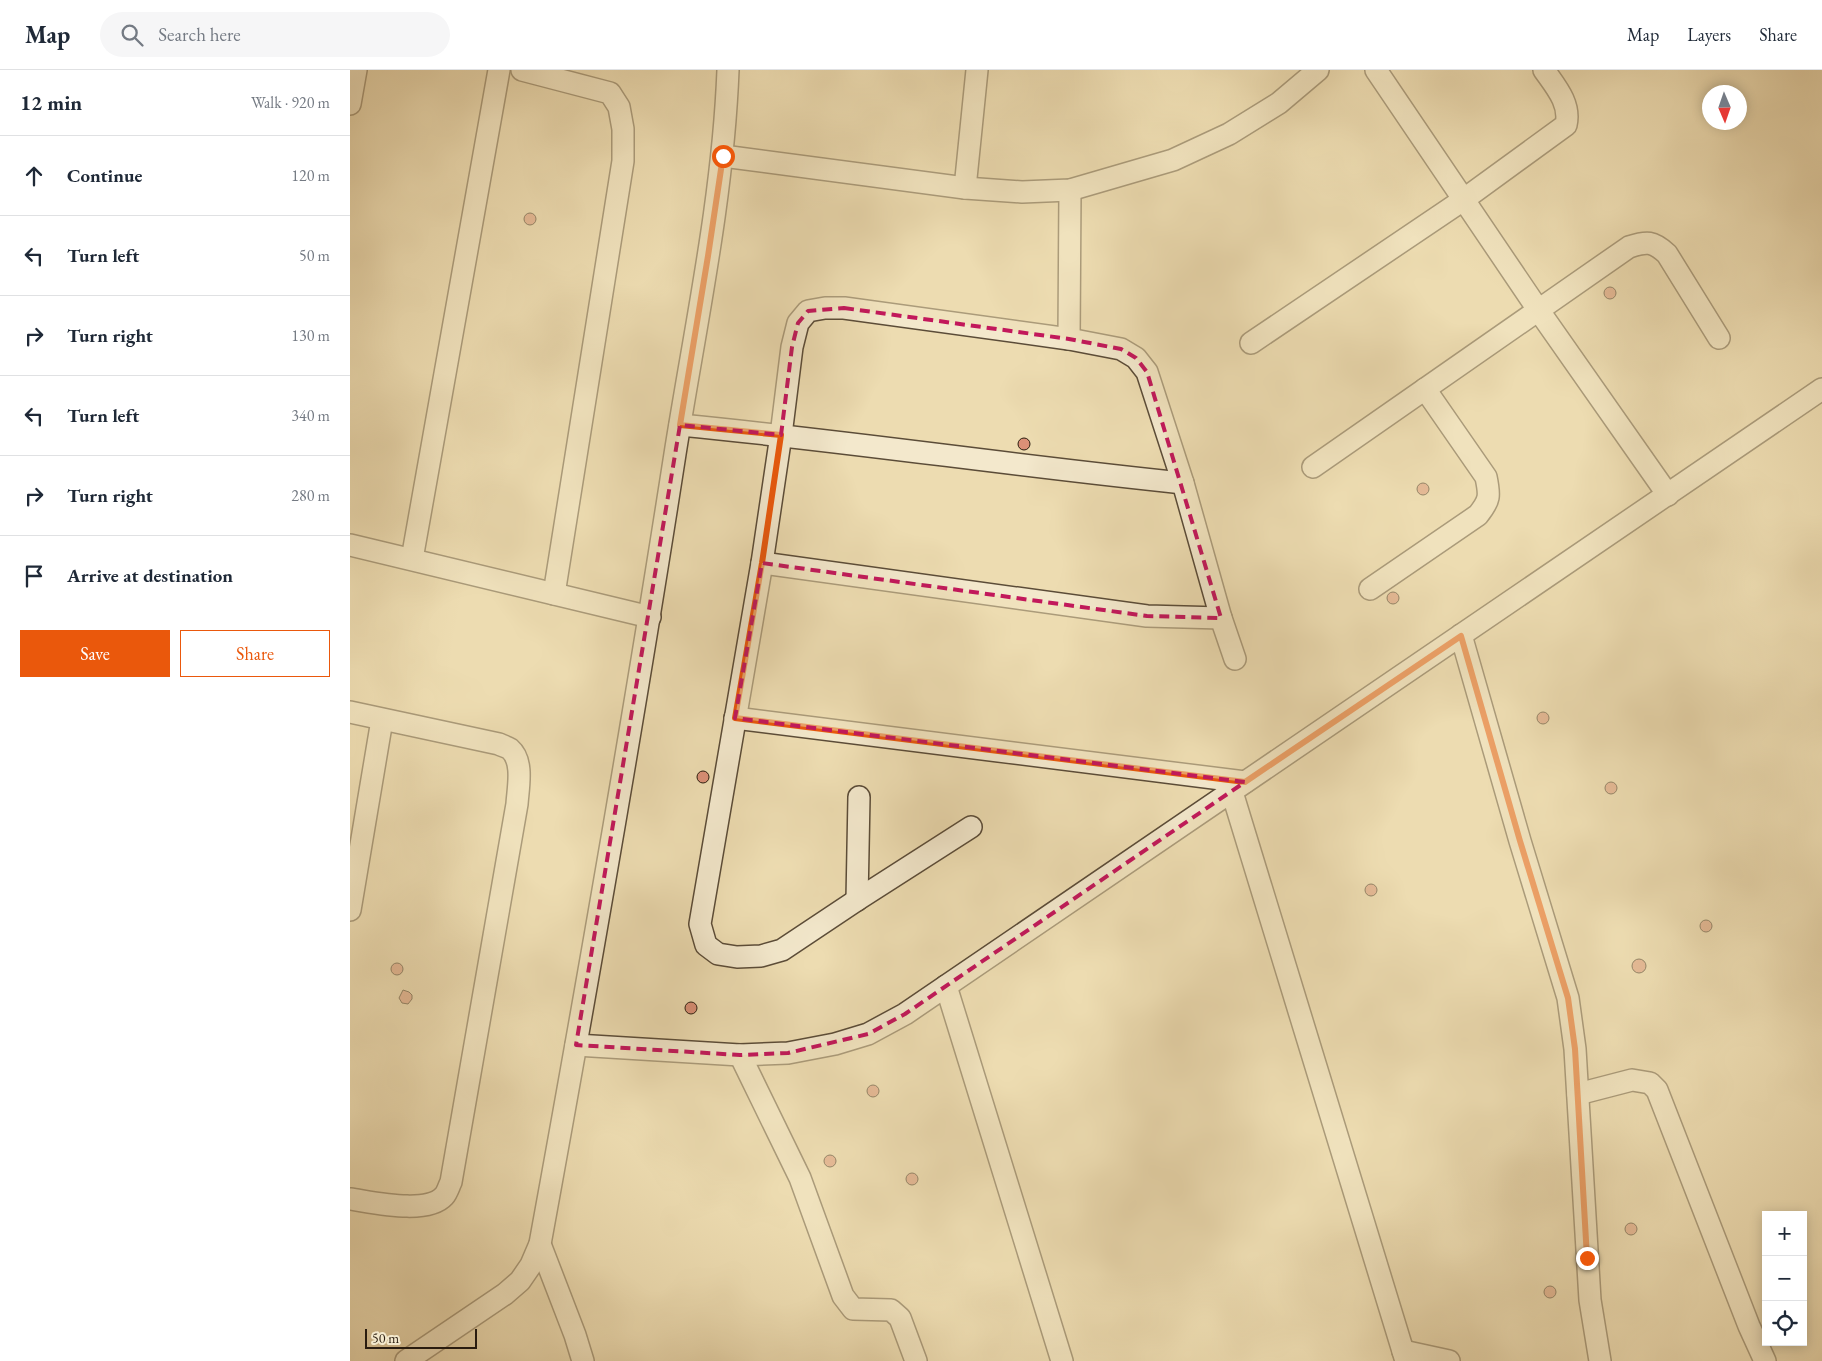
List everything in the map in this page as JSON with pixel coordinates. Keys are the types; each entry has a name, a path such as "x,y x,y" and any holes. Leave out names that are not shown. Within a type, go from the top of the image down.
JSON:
{"street":[{"path":"350,104 356,70"},
{"path":"412,559 499,70"},
{"path":"522,70 610,93 619,107 623,130 623,161 554,594"},
{"path":"406,1361 520,1281 531,1265 540,1244 650,617 708,256 723,156 728,70"},
{"path":"965,188 977,70"},
{"path":"723,156 965,188 1022,192 1070,190 1173,160 1230,134 1279,103 1318,70"},
{"path":"1376,70 1539,311 1668,495"},
{"path":"1251,343 1463,200 1566,125 1567,108 1544,70"},
{"path":"1070,190 1070,339"},
{"path":"1313,468 1629,247 1643,242 1657,245 1667,254 1719,338"},
{"path":"971,828 782,950 761,956 738,957 718,954 706,946 700,924 762,563 792,347 798,323 808,311 825,308 844,308 1070,339 1121,349 1136,358 1147,372 1183,483 1221,618 1235,659"},
{"path":"1370,589 1478,515 1488,503 1489,492 1486,477 1425,389"},
{"path":"576,1046 740,1054 788,1053 835,1044 868,1034 905,1014 1822,389"},
{"path":"680,425 781,435 1010,464 1183,483"},
{"path":"350,545 650,617"},
{"path":"762,563 1147,616 1221,618"},
{"path":"1461,636 1520,841 1568,998 1574,1039 1590,1300 1600,1361"},
{"path":"350,712 499,744 511,750 517,761 519,775 517,804 451,1182 444,1196 433,1203 408,1207 350,1199"},
{"path":"735,718 1238,787"},
{"path":"350,910 382,720"},
{"path":"1238,787 1405,1356 1448,1361"},
{"path":"857,900 859,796"},
{"path":"946,986 1062,1361"},
{"path":"740,1054 800,1178 843,1296 853,1309 891,1310 900,1318 916,1361"},
{"path":"1578,1094 1632,1080 1650,1083 1657,1090 1749,1326 1765,1361"},
{"path":"540,1244 583,1361"}],"highlighted area":[{"path":"844,308 1069,339 1121,349 1136,358 1147,372 1221,618 1147,616 762,563 735,718 1245,782 905,1014 868,1034 788,1053 740,1055 576,1045 680,425 781,435 792,347 798,323 808,311"}],"building":[{"path":"532,213 535,214 535,224 528,225 525,224 524,217 525,214"},
{"path":"1612,287 1615,288 1615,298 1608,299 1605,298 1604,291 1605,288"},
{"path":"1026,438 1029,439 1029,449 1022,450 1019,449 1018,442 1019,439"},
{"path":"1425,483 1428,484 1428,494 1421,495 1418,494 1417,487 1418,484"},
{"path":"1395,592 1398,593 1398,603 1391,604 1388,603 1387,596 1388,593"},
{"path":"1545,712 1548,713 1548,723 1541,724 1538,723 1537,716 1538,713"},
{"path":"705,771 708,772 708,782 701,783 698,782 697,775 698,772"},
{"path":"1613,782 1616,783 1616,793 1609,794 1606,793 1605,786 1606,783"},
{"path":"1373,884 1376,885 1376,895 1369,896 1366,895 1365,888 1366,885"},
{"path":"1708,920 1711,921 1711,931 1704,932 1701,931 1700,924 1701,921"},
{"path":"1639,959 1644,961 1646,966 1644,971 1639,973 1634,971 1632,966 1634,961"},
{"path":"399,963 402,964 402,974 395,975 392,974 391,967 392,964"},
{"path":"403,990 412,995 412,999 408,1004 402,1003 399,998"},
{"path":"693,1002 696,1003 696,1013 689,1014 686,1013 685,1006 686,1003"},
{"path":"875,1085 878,1086 878,1096 871,1097 868,1096 867,1089 868,1086"},
{"path":"832,1155 835,1156 835,1166 828,1167 825,1166 824,1159 825,1156"},
{"path":"914,1173 917,1174 917,1184 910,1185 907,1184 906,1177 907,1174"},
{"path":"1633,1223 1636,1224 1636,1234 1629,1235 1626,1234 1625,1227 1626,1224"},
{"path":"1552,1286 1555,1287 1555,1297 1548,1298 1545,1297 1544,1290 1545,1287"}],"route":[{"path":"723,156 680,425 781,435 762,563 735,718 1245,782 1461,636 1520,841 1568,998 1575,1049 1587,1258"}]}
